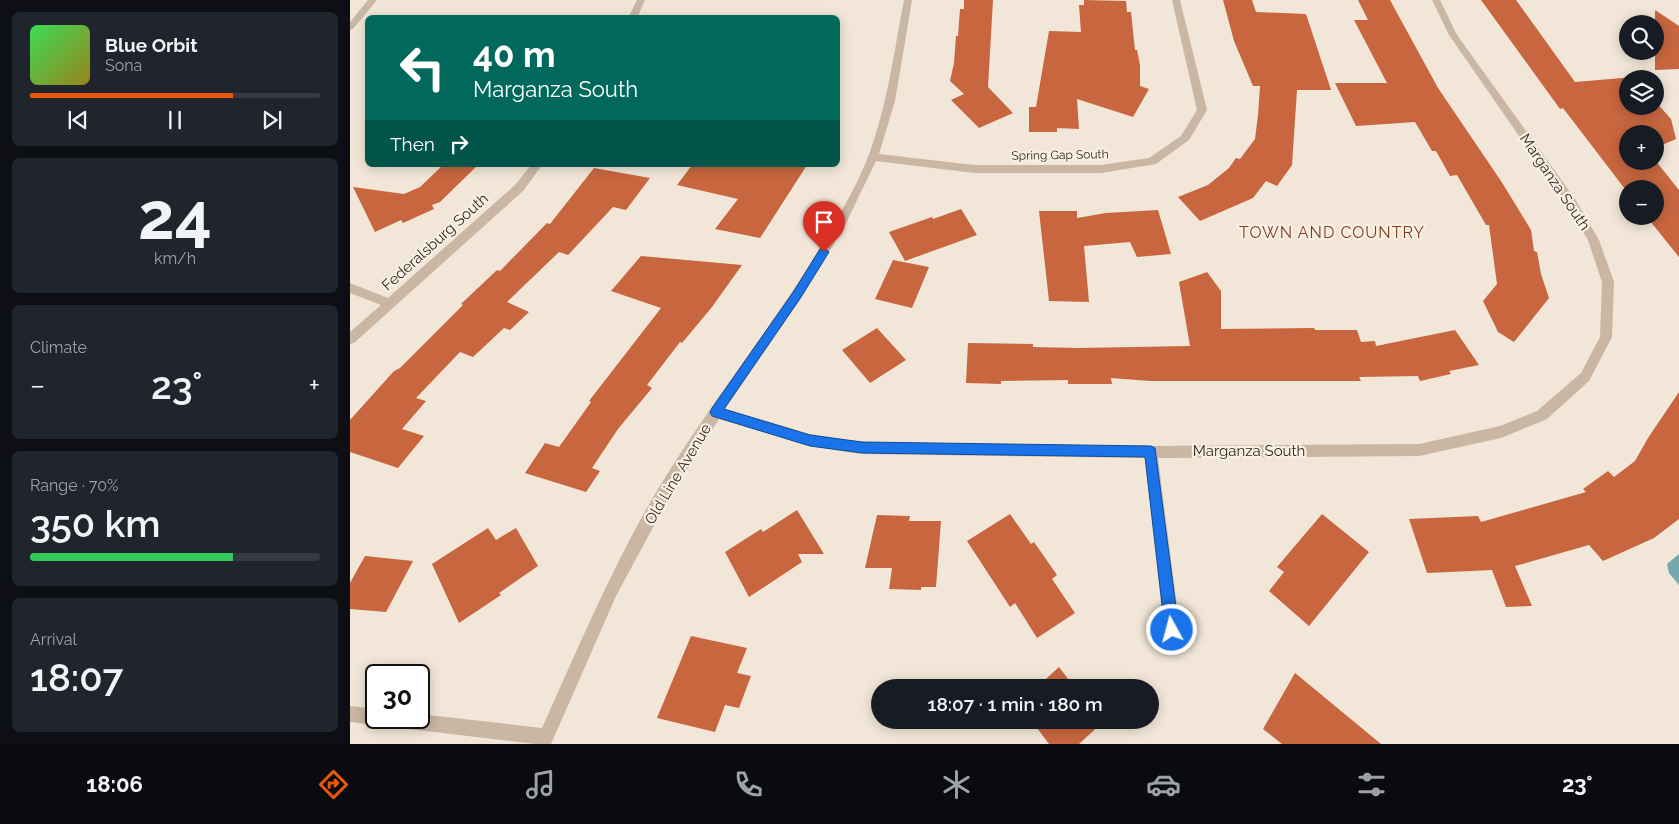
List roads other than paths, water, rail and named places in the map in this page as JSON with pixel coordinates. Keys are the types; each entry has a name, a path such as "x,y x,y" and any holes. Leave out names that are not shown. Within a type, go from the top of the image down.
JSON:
{"street":[{"path":"350,27 373,0"},
{"path":"634,15 641,0"},
{"name":"Old Line Avenue","path":"430,724 544,740 611,591 666,489 716,412 798,294 841,223 873,156 890,101 908,0"},
{"name":"Spring Gap South","path":"873,156 974,170 1101,169 1152,161 1185,138 1202,110 1197,79 1176,0"},
{"name":"Marganza South","path":"716,412 810,440 862,448 1151,452 1420,450 1501,432 1542,416 1585,377 1606,337 1608,282 1594,240 1571,202 1453,35 1436,0"},
{"name":"Federalsburg South","path":"350,339 519,188 535,167"},
{"path":"350,288 389,303"},
{"path":"1151,452 1172,630"},
{"name":"Old Line Avenue","path":"350,714 365,716"}],"water":[{"path":"1679,554 1679,585 1669,573 1667,564"}],"district":[{"name":"TOWN AND COUNTRY","path":"1332,232"}]}
